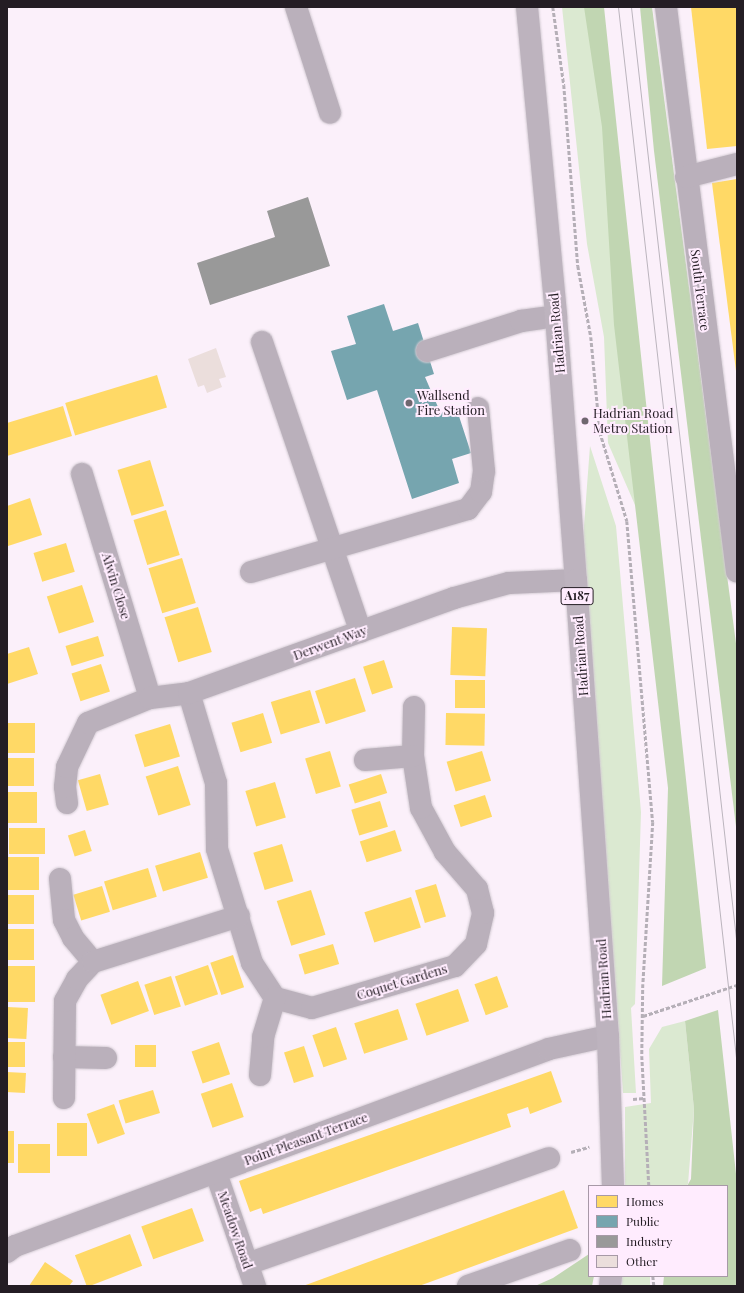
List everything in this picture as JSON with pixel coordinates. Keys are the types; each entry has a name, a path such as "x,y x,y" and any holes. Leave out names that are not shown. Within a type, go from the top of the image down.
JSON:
{"main road":[{"name":"Hadrian Road","path":"527,7 556,316 576,580 608,1036 613,1140 613,1185"}],"street":[{"path":"296,7 330,113"},
{"name":"South Terrace","path":"666,7 686,177 731,491 737,572"},
{"path":"686,177 737,164"},
{"path":"427,351 521,320 556,316"},
{"path":"262,342 361,632"},
{"path":"251,572 331,547 468,509 481,492 484,471 478,408"},
{"name":"Alwin Close","path":"82,474 150,698"},
{"name":"Derwent Way","path":"67,803 65,787 67,767 88,723 150,698 189,693 454,598 509,583 576,580"},
{"path":"189,693 216,783 217,848 239,916 252,963 274,998 263,1037 260,1075"},
{"name":"Coquet Gardens","path":"274,998 312,1008 455,966 476,944 483,913 477,888 445,852 421,808 413,756 414,707"},
{"path":"364,760 413,756"},
{"path":"60,879 64,920 73,938 93,962"},
{"path":"64,1098 65,1001 77,979 93,962 239,916"},
{"name":"Point Pleasant Terrace","path":"7,1252 15,1246 549,1049 608,1036"},
{"path":"64,1057 106,1058"},
{"path":"247,1264 549,1158"},
{"name":"Meadow Road","path":"216,1173 255,1286"},
{"path":"468,1286 570,1250"}],"path":[{"path":"553,7 564,85 578,266 591,337 600,432 624,503 629,536 653,822 642,1056 649,1185"},
{"path":"643,1016 737,985"},
{"path":"549,1158 613,1140"}],"green space":[{"path":"562,7 591,7 627,317 635,505 608,443 604,337 587,244"},
{"path":"584,7 604,7 706,968 662,986 668,788 614,325 602,127"},
{"path":"640,7 652,7 737,651 737,835 654,151"},
{"path":"590,446 616,526 641,812 635,1004 631,1008 636,1093 623,1093 583,539"},
{"path":"718,1010 737,1183 737,1286 663,1286 664,1277 728,1277 728,1185 688,1185 691,1179 694,1109 685,1021"},
{"path":"685,1021 694,1109 688,1184 625,1185 625,1107 651,1103 649,1049 662,1027"},
{"path":"588,1255 588,1277 594,1277 592,1286 535,1286 553,1278"},
{"path":"622,1277 650,1277 650,1286 622,1286"}],"building: Homes":[{"path":"691,7 737,7 737,146 707,149"},
{"path":"737,179 737,371 736,371 712,183"},
{"path":"157,375 167,408 75,436 65,403"},
{"path":"63,406 72,436 7,456 7,423"},
{"path":"150,460 164,506 132,516 117,470"},
{"path":"30,498 42,535 8,546 7,506"},
{"path":"166,510 180,555 147,565 133,520"},
{"path":"66,543 75,572 42,582 33,553"},
{"path":"182,558 196,603 162,613 149,568"},
{"path":"82,585 94,622 59,634 47,596"},
{"path":"198,607 212,652 178,662 165,617"},
{"path":"452,627 487,628 485,676 450,675"},
{"path":"98,636 104,656 72,666 65,646"},
{"path":"29,647 38,674 7,684 7,654"},
{"path":"384,660 393,688 372,694 363,667"},
{"path":"101,664 110,692 80,701 72,674"},
{"path":"355,678 366,711 326,724 315,691"},
{"path":"455,680 485,680 485,708 455,708"},
{"path":"310,690 320,723 281,735 271,702"},
{"path":"263,713 272,743 241,752 231,723"},
{"path":"446,713 485,714 484,746 445,745"},
{"path":"7,723 35,723 35,753 7,753"},
{"path":"170,724 180,757 145,767 135,735"},
{"path":"330,751 341,786 316,794 305,759"},
{"path":"482,751 491,781 456,791 447,762"},
{"path":"7,758 34,758 34,786 7,786"},
{"path":"178,766 191,805 158,815 146,777"},
{"path":"100,774 109,805 87,811 78,780"},
{"path":"381,774 387,793 355,804 349,785"},
{"path":"275,782 286,817 256,826 245,791"},
{"path":"7,792 37,792 37,823 7,823"},
{"path":"485,795 492,817 461,827 454,805"},
{"path":"380,801 388,827 359,836 351,810"},
{"path":"9,828 45,828 45,854 9,854"},
{"path":"85,830 92,851 75,856 68,836"},
{"path":"395,830 402,851 367,862 360,841"},
{"path":"282,844 293,881 265,890 253,853"},
{"path":"200,852 208,878 163,892 155,866"},
{"path":"7,857 39,857 39,890 7,890"},
{"path":"148,868 157,897 113,910 104,881"},
{"path":"436,884 446,917 425,923 415,890"},
{"path":"102,886 110,912 81,921 73,895"},
{"path":"311,890 326,935 291,946 277,901"},
{"path":"7,895 34,895 34,924 7,924"},
{"path":"411,897 421,927 374,943 364,912"},
{"path":"7,929 34,929 34,960 7,960"},
{"path":"333,944 339,964 305,975 299,955"},
{"path":"233,955 244,987 221,995 210,963"},
{"path":"208,965 218,994 185,1006 175,976"},
{"path":"7,966 35,966 35,1002 7,1002"},
{"path":"171,976 181,1006 154,1015 144,985"},
{"path":"497,976 508,1007 486,1015 474,984"},
{"path":"138,981 149,1011 111,1025 100,995"},
{"path":"458,989 469,1021 427,1036 415,1004"},
{"path":"7,1007 28,1008 26,1039 7,1038"},
{"path":"398,1009 408,1039 364,1054 354,1023"},
{"path":"336,1027 347,1059 323,1067 312,1035"},
{"path":"7,1042 25,1042 25,1067 7,1067"},
{"path":"219,1042 230,1074 203,1084 192,1051"},
{"path":"135,1045 156,1045 156,1067 135,1067"},
{"path":"304,1046 314,1076 294,1083 284,1052"},
{"path":"551,1071 562,1102 530,1114 528,1107 507,1114 511,1127 263,1214 261,1208 250,1212 239,1181"},
{"path":"7,1072 26,1073 25,1093 7,1092"},
{"path":"232,1083 244,1117 213,1128 201,1094"},
{"path":"153,1090 160,1113 126,1123 119,1101"},
{"path":"114,1104 125,1134 98,1144 87,1114"},
{"path":"57,1123 87,1123 87,1156 57,1156"},
{"path":"7,1131 14,1131 14,1163 7,1163"},
{"path":"18,1144 50,1144 50,1173 18,1173"},
{"path":"564,1190 578,1228 419,1286 303,1286"},
{"path":"192,1208 204,1241 153,1259 141,1226"},
{"path":"130,1234 142,1266 87,1286 75,1255"},
{"path":"45,1262 73,1281 69,1286 29,1286"}],"building: Public":[{"name":"Wallsend Fire Station","path":"384,304 393,331 418,323 434,374 425,377 438,407 435,407 437,414 456,407 471,453 452,459 459,483 412,499 377,390 347,400 331,351 356,344 347,316"}],"building: Industry":[{"path":"308,197 330,266 210,305 197,263 275,237 267,211"}],"building: Other":[{"path":"216,348 226,377 219,379 222,387 207,393 204,385 198,387 188,359"}],"tram line":[{"path":"618,7 737,1066"},
{"path":"631,7 737,948"}],"place":[{"name":"Wallsend Fire Station","path":"409,403"},
{"name":"Hadrian Road Metro Station","path":"585,421"}]}
